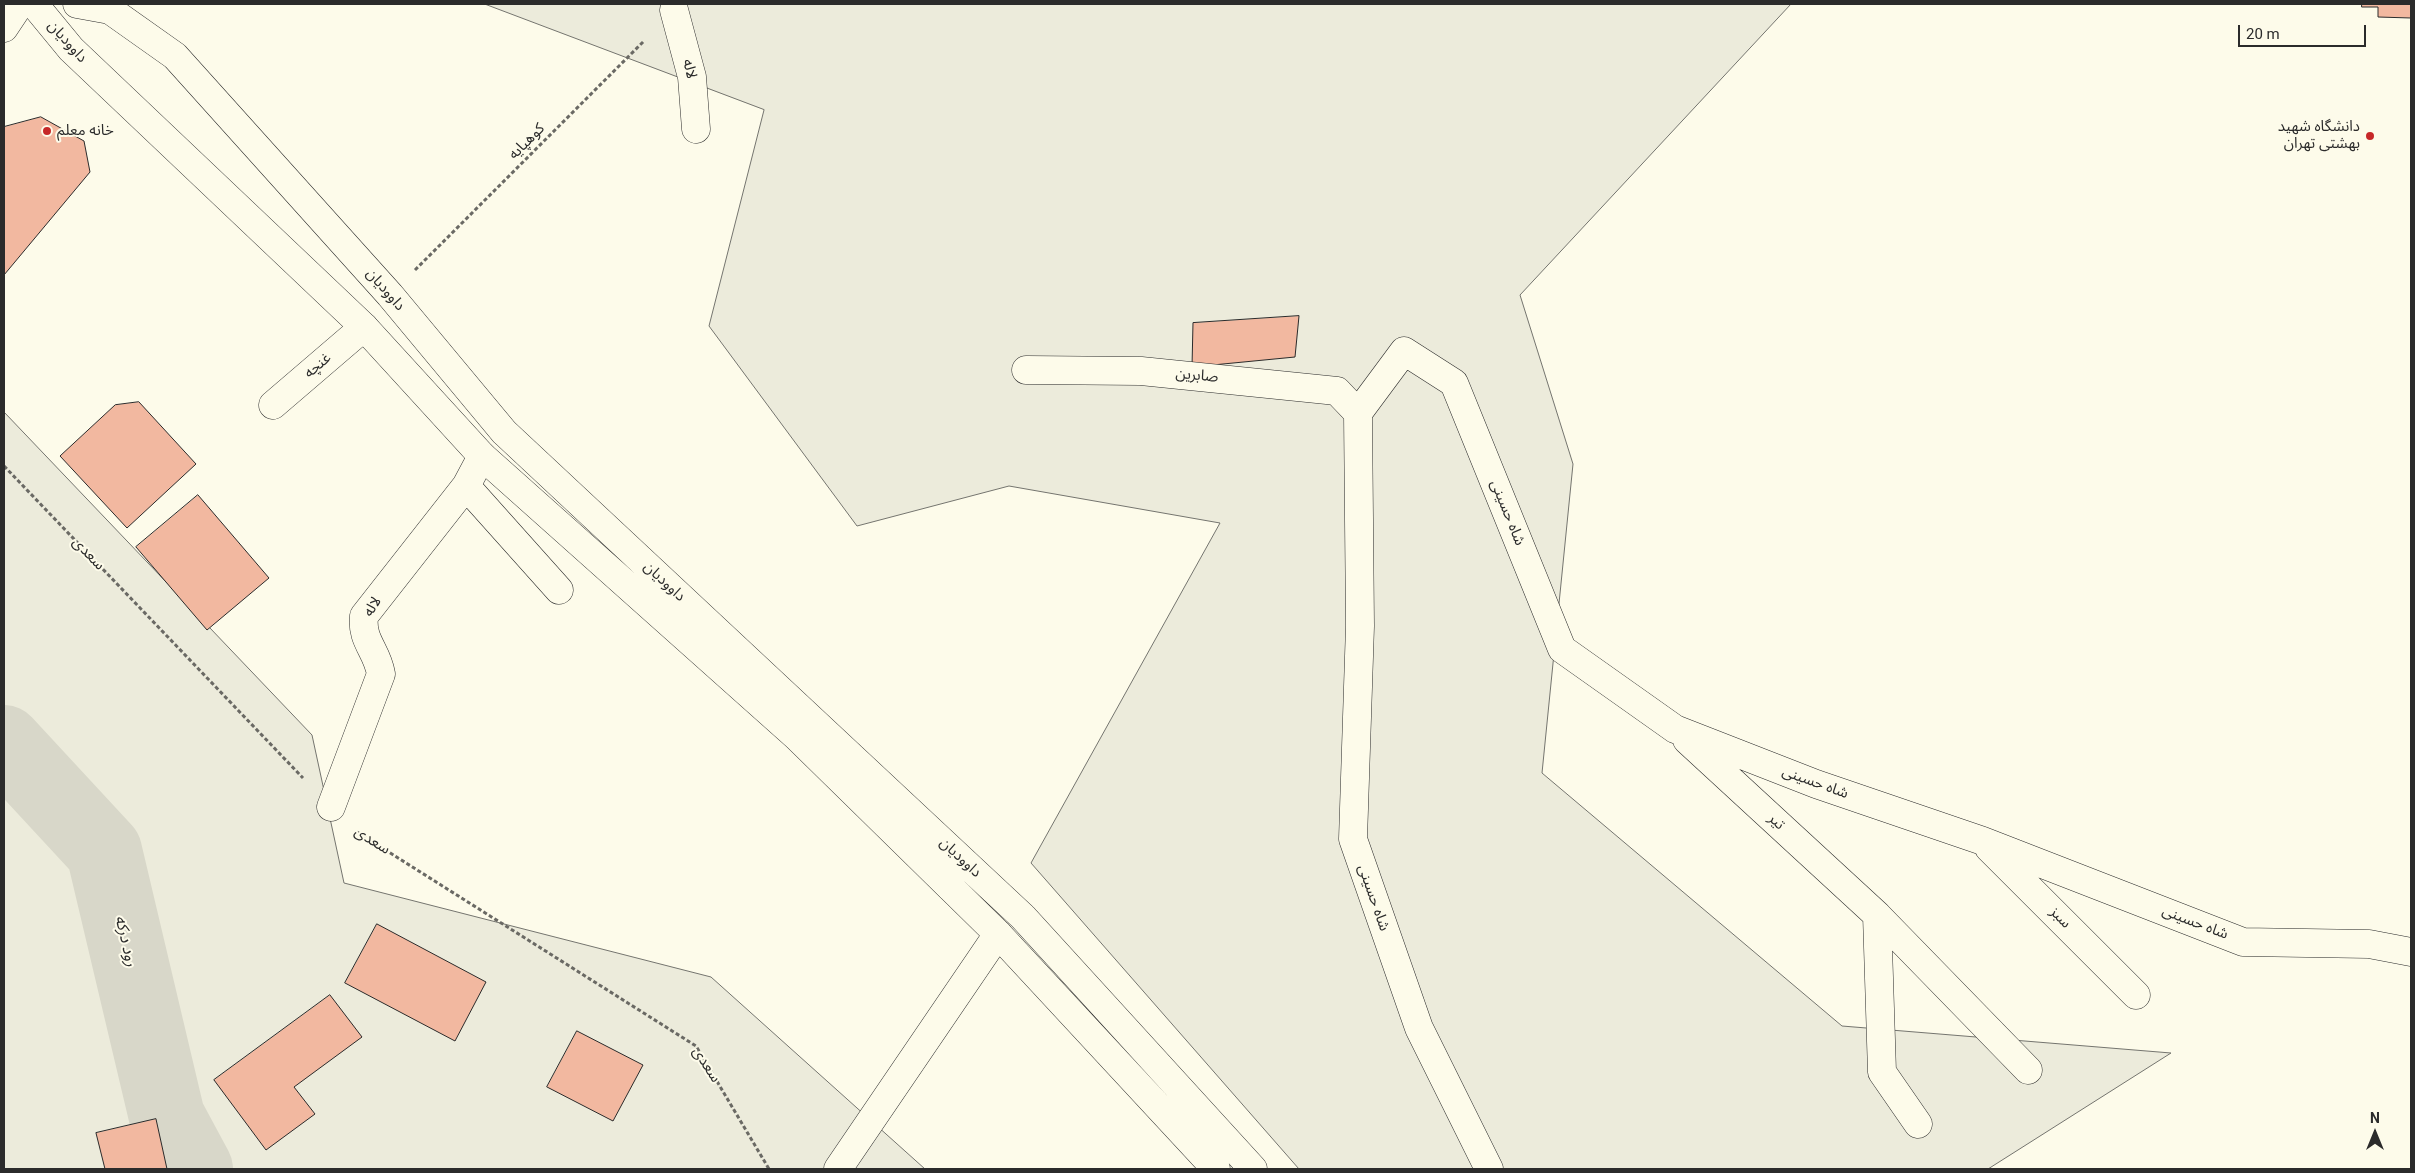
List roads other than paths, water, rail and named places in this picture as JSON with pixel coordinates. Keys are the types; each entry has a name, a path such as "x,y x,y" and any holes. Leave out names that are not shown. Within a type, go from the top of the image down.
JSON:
{"street":[{"path":"4,28 20,4"},
{"name":"داوودیان","path":"34,4 71,48 364,327 482,456 796,736 998,934 1216,1169"},
{"name":"داوودیان","path":"77,4 110,10 175,56 393,299 504,432 1022,917 1253,1169"},
{"name":"لاله","path":"674,10 692,77 696,129"},
{"name":"غنچه","path":"273,405 364,327 393,299"},
{"name":"شاه حسینی","path":"1489,1169 1418,1028 1353,839 1360,626 1358,414 1404,351 1454,383 1562,649 1675,729 1816,784 1983,842 2243,942 2369,944 2411,952"},
{"name":"صابرین","path":"1026,370 1142,371 1337,391 1358,414"},
{"name":"لاله","path":"331,808 381,674 380,663 363,630 364,616 466,486 482,456 495,420"},
{"path":"466,486 559,590"},
{"name":"تیر","path":"1675,729 1878,915 2028,1070"},
{"name":"سبز","path":"1983,842 2136,995"},
{"path":"1878,915 1882,1072 1918,1124"},
{"path":"838,1169 998,934"}],"waterway":[{"name":"رود درکه","path":"4,743 104,851 167,1117 195,1169"}],"place":[{"name":"خانه معلم","path":"47,131"},
{"name":"دانشگاه شهید بهشتی تهران","path":"2370,136"}]}
